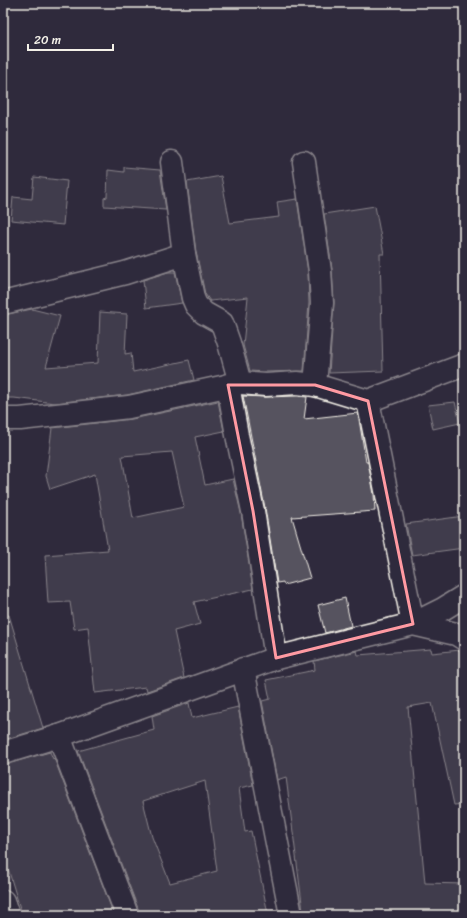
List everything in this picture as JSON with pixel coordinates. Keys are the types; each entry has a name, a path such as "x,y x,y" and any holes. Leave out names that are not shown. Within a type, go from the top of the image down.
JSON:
{"street":[{"path":"172,162 184,254 193,298 196,305 204,313 222,323 229,343 234,384 237,435 253,512 276,658"},
{"path":"304,162 320,271 322,303 315,385"},
{"path":"3,304 125,273 184,254"},
{"path":"3,419 20,419 129,407 234,384 266,385 297,383 315,385 368,401 464,365"},
{"path":"368,401 413,624"},
{"path":"3,753 59,736 276,658 413,624 443,609 464,596"},
{"path":"413,624 456,634 464,639"},
{"path":"244,669 291,915"},
{"path":"59,736 127,915"},
{"path":"3,901 8,915"}],"highlighted area":[{"path":"228,385 315,385 368,401 413,624 276,658 253,511"}],"building":[{"path":"124,167 160,170 166,210 104,206 104,198 107,197 108,170 124,172"},
{"path":"221,176 230,223 279,217 277,202 297,199 308,272 309,303 304,371 250,371 243,345 248,297 210,301 205,294 196,252 187,182"},
{"path":"34,177 67,181 63,225 11,220 13,197 32,199"},
{"path":"375,206 384,254 380,254 383,371 329,373 334,302 332,269 324,214"},
{"path":"168,272 175,272 182,303 146,308 143,280"},
{"path":"32,309 60,316 46,367 98,363 100,312 127,314 125,354 131,353 133,372 189,360 194,380 127,395 55,403 3,398 3,315"},
{"path":"243,396 307,397 304,419 358,413 366,462 368,462 374,494 375,511 292,517 310,578 284,585 283,582 277,583 265,508"},
{"path":"218,401 224,431 195,437 205,485 233,479 241,513 253,589 194,602 200,624 174,631 184,678 147,691 146,687 95,693 88,627 74,629 70,602 48,603 45,555 108,550 95,474 50,489 46,476 52,428 132,419","holes":["172,452 184,507 133,518 122,456"]},
{"path":"455,402 460,423 433,429 428,405"},
{"path":"464,516 464,548 412,555 406,524"},
{"path":"345,598 351,626 325,633 318,605"},
{"path":"9,615 43,728 3,740 3,616"},
{"path":"431,649 432,653 460,650 464,651 464,804 454,805 432,703 408,707 425,883 464,884 464,915 310,915 308,910 303,911 286,777 277,780 262,701 270,699 266,680 315,670 314,661 357,651 358,655"},
{"path":"189,703 192,718 238,707 253,785 239,788 245,832 251,831 268,914 139,915 139,911 78,751 154,730 152,716","holes":["205,781 217,871 170,883 152,837 143,801"]},
{"path":"50,752 53,759 54,758 114,915 22,915 3,852 3,765"}]}
